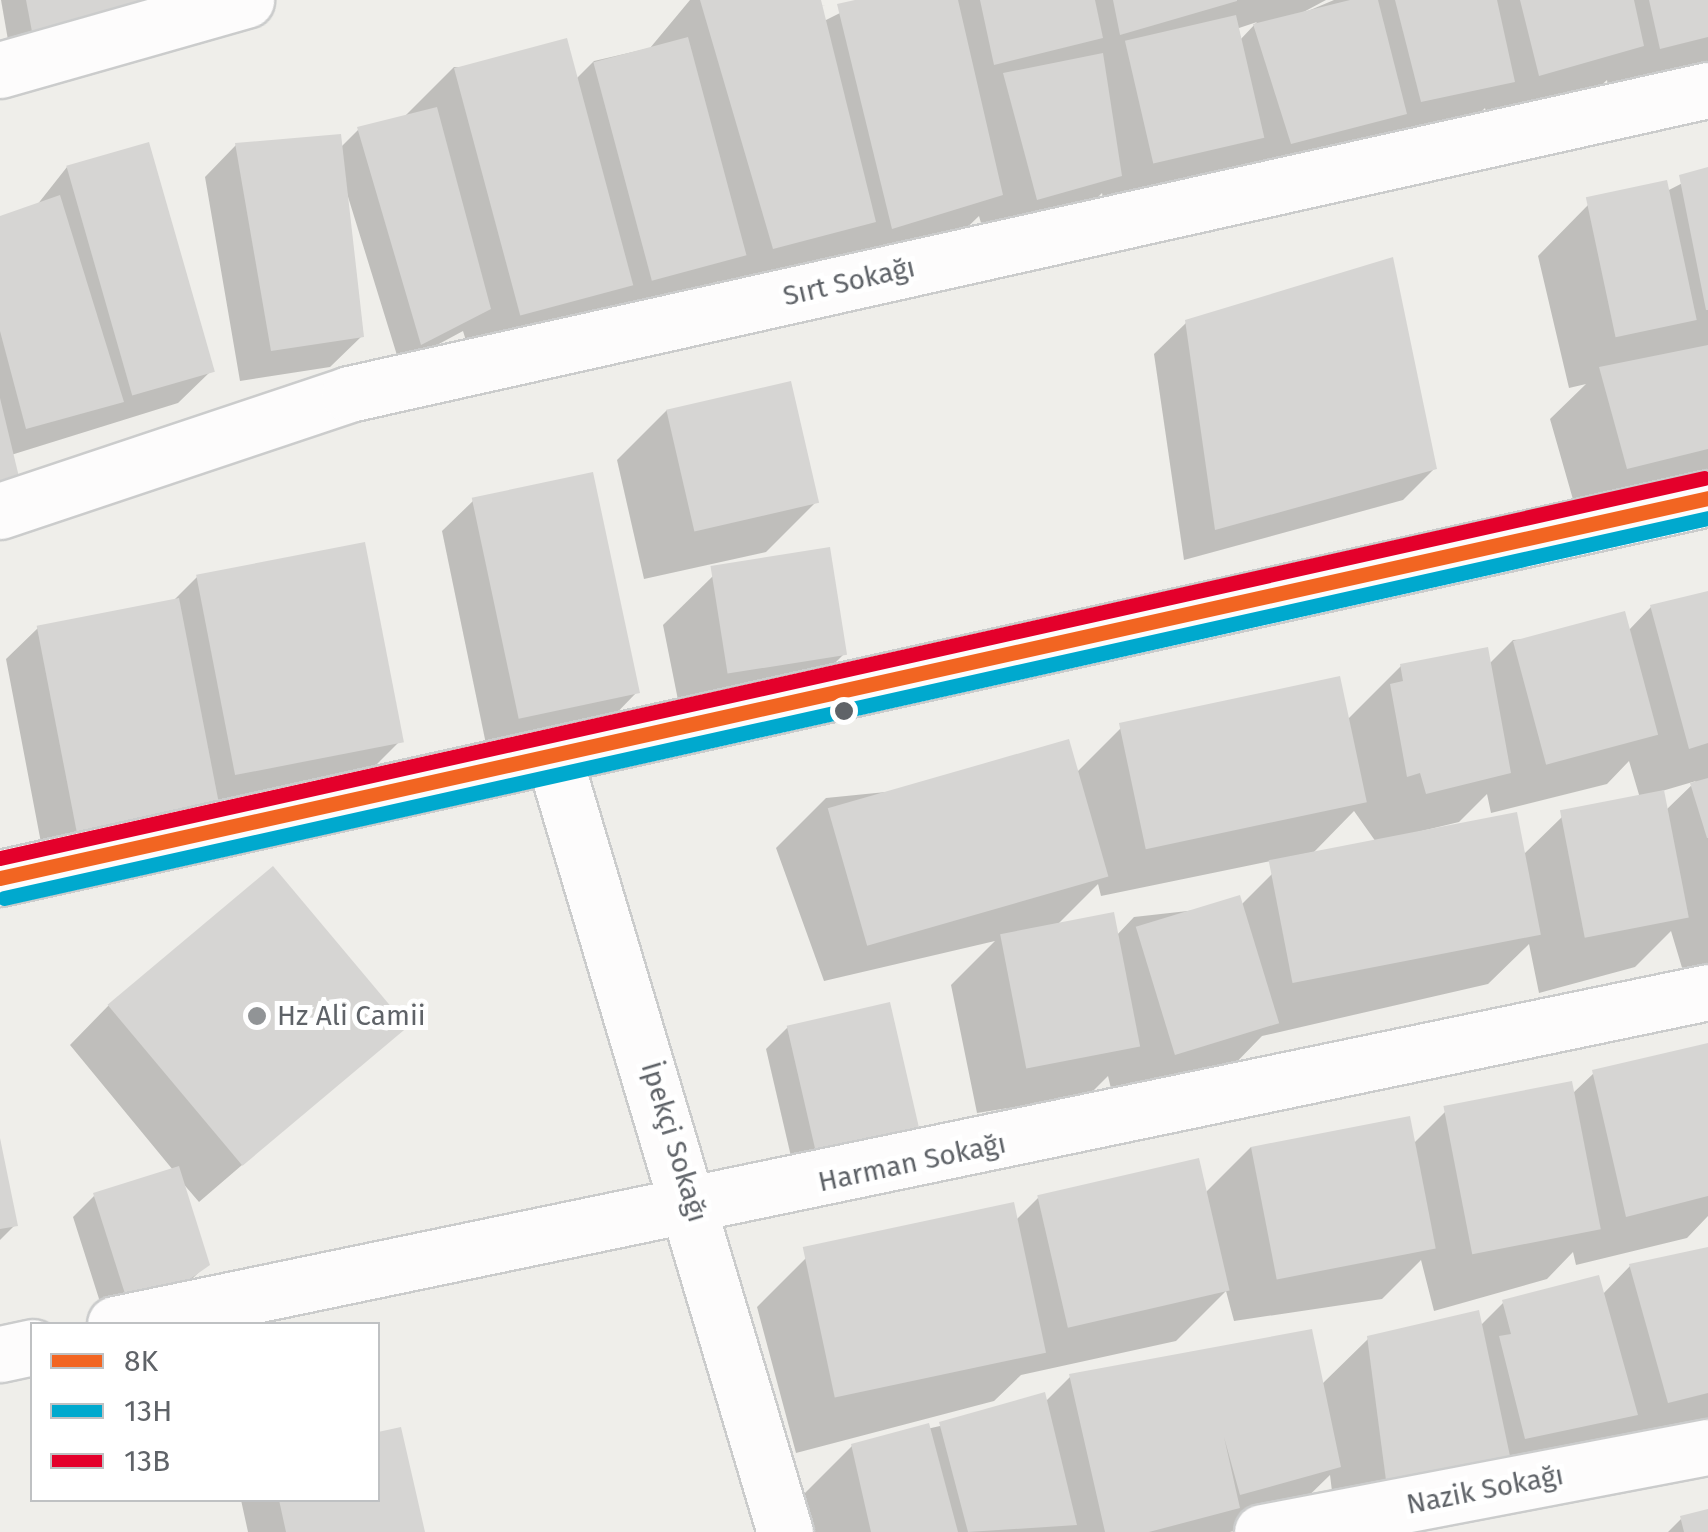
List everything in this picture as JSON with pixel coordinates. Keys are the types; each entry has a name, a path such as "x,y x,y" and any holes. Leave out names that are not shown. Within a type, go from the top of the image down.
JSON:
{"street":[{"path":"0,70 246,0"},
{"name":"Sırt Sokağı","path":"0,512 349,394 1708,90"},
{"path":"0,878 1708,498"},
{"name":"İpekçi Sokağı","path":"553,755 696,1210 785,1532"},
{"name":"Harman Sokağı","path":"125,1322 696,1210 1708,992"},
{"path":"0,1354 30,1347"},
{"name":"Nazik Sokağı","path":"1262,1532 1708,1447"}],"building":[{"path":"26,0 161,0 34,42"},
{"path":"700,0 821,0 876,222 773,249"},
{"path":"855,0 958,0 1003,195 892,229 837,4"},
{"path":"980,0 1095,0 1103,38 994,65"},
{"path":"1113,0 1237,0 1237,1 1120,35"},
{"path":"1350,0 1378,0 1407,114 1291,144 1253,24"},
{"path":"1395,0 1497,0 1515,82 1421,102"},
{"path":"1520,0 1634,0 1644,46 1539,76"},
{"path":"1649,0 1708,0 1708,37 1660,49"},
{"path":"1236,15 1264,138 1153,163 1125,41"},
{"path":"688,37 746,255 652,281 593,62"},
{"path":"567,38 633,285 520,316 454,68"},
{"path":"1103,53 1122,176 1037,200 1003,73"},
{"path":"437,107 491,309 421,345 357,127"},
{"path":"341,134 364,337 271,351 235,143"},
{"path":"149,142 215,372 132,395 66,166"},
{"path":"1708,167 1708,310 1706,310 1679,175"},
{"path":"1667,180 1697,320 1616,337 1586,197"},
{"path":"60,195 124,402 26,429 0,331 0,216"},
{"path":"1393,257 1437,469 1215,530 1185,320"},
{"path":"1708,345 1708,449 1627,469 1599,367"},
{"path":"791,381 819,503 694,532 666,410"},
{"path":"0,398 19,477 0,481"},
{"path":"593,472 640,693 519,719 472,498"},
{"path":"365,542 404,742 235,775 196,575"},
{"path":"830,547 847,655 728,674 710,566"},
{"path":"1708,591 1708,743 1689,749 1650,605"},
{"path":"179,598 220,811 78,839 37,626"},
{"path":"1625,611 1658,735 1546,765 1513,641"},
{"path":"1488,647 1511,773 1426,794 1420,773 1407,777 1390,684 1403,681 1400,664"},
{"path":"1340,676 1367,802 1146,849 1119,723"},
{"path":"1069,739 1108,876 867,946 828,808"},
{"path":"1708,778 1708,838 1707,838 1690,783"},
{"path":"1664,790 1689,918 1585,938 1560,810"},
{"path":"1517,812 1541,935 1292,983 1269,860"},
{"name":"Hz Ali Camii","path":"273,866 408,1027 243,1166 108,1005"},
{"path":"1240,895 1279,1023 1175,1055 1136,927"},
{"path":"1114,912 1140,1046 1026,1069 1000,934"},
{"path":"890,1002 924,1148 820,1172 787,1026"},
{"path":"1708,1043 1708,1196 1626,1217 1592,1070"},
{"path":"1572,1081 1601,1229 1472,1254 1443,1106"},
{"path":"1410,1116 1436,1249 1277,1279 1251,1147"},
{"path":"0,1138 18,1226 0,1229"},
{"path":"1199,1158 1230,1291 1068,1328 1037,1195"},
{"path":"179,1166 210,1265 133,1319 93,1193"},
{"path":"1014,1202 1046,1353 835,1398 803,1247"},
{"path":"1708,1247 1708,1393 1668,1403 1629,1264"},
{"path":"1599,1275 1638,1415 1525,1439 1499,1336 1511,1334 1502,1300"},
{"path":"1479,1310 1510,1456 1387,1488 1367,1336"},
{"path":"1312,1329 1341,1467 1240,1495 1224,1437 1240,1508 1149,1532 1105,1532 1069,1374"},
{"path":"1045,1392 1077,1525 968,1532 939,1422"},
{"path":"929,1423 958,1532 871,1532 851,1444"},
{"path":"401,1427 425,1532 286,1532 279,1502 380,1502 380,1432"},
{"path":"1708,1509 1708,1532 1684,1532 1680,1516"}],"transit line":[{"name":"13B","path":"0,858 1704,478"},
{"name":"8K","path":"0,878 1708,498"},
{"name":"13H","path":"4,898 1708,518"}],"place":[{"name":"Hz Ali Camii","path":"257,1016"}]}
